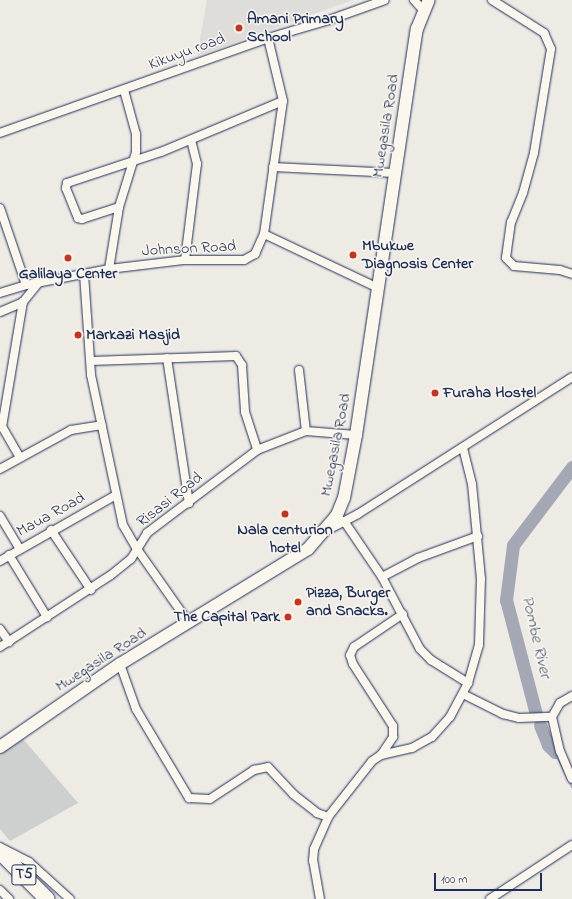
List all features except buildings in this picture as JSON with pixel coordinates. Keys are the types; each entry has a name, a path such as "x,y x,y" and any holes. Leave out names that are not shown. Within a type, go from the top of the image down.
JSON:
{"highway":[{"name":"T5","path":"0,852 47,899"}],"street":[{"name":"Kikuyu road","path":"0,133 268,38 329,20 385,0"},
{"path":"414,0 426,5"},
{"path":"492,0 544,33 551,49 534,153 524,193 511,222 506,258 514,266 560,270 572,274"},
{"name":"Mwegasila Road","path":"0,746 120,664 308,549 337,515 344,498 356,435 417,29 426,5"},
{"name":"Johnson Road","path":"0,293 39,282 109,269 185,260 244,260 255,254 264,234 283,101 268,38"},
{"path":"109,269 119,207 136,152 136,134 124,90"},
{"path":"119,207 87,218 78,218 66,188 67,183 132,162 191,140 283,101"},
{"path":"185,260 197,164 191,140"},
{"path":"274,167 395,173"},
{"path":"0,208 26,285"},
{"path":"264,234 378,288"},
{"path":"84,274 91,375 116,495 125,530 137,550 189,623"},
{"path":"0,312 23,302 39,282"},
{"path":"20,457 1,425 23,302"},
{"path":"91,361 231,354 240,359 245,412 257,450"},
{"path":"167,358 189,503"},
{"path":"299,370 306,431"},
{"path":"324,532 463,447 572,377"},
{"path":"0,470 20,457 71,430 102,425"},
{"name":"Risasi Road","path":"0,647 91,590 123,566 137,550 147,533 189,503 257,450 306,431 356,435"},
{"path":"381,755 412,748 432,737 450,717 468,683 479,645 482,608 478,536 472,484 463,447"},
{"name":"Maua Road","path":"0,561 19,548 116,495"},
{"path":"0,516 19,548"},
{"path":"344,521 382,577 425,655 468,683"},
{"path":"51,530 91,590"},
{"path":"382,577 418,558 478,536"},
{"path":"9,555 47,617"},
{"path":"320,899 313,861 314,848 328,817 365,770 381,755 393,737 393,726 353,664 350,655 354,647 403,614"},
{"path":"0,629 9,642"},
{"path":"120,664 136,709 189,798 201,800 217,796 254,770 268,767 293,794 317,813 328,817"},
{"path":"463,694 503,714 519,718 552,717"},
{"path":"572,696 560,703 552,717 560,751 572,779"},
{"path":"490,899 572,844"},
{"path":"0,847 30,862 70,899"},
{"path":"0,890 9,899"}],"shaded area":[{"name":"Amani Primary School","path":"207,0 353,0 197,56"},
{"path":"23,739 78,803 10,841 0,829 0,754"}],"waterway":[{"name":"Pombe River","path":"536,714 506,600 513,545 572,467"},
{"name":"Pombe River","path":"540,725 548,745 555,752"},
{"path":"555,752 572,787"}],"place":[{"name":"Amani Primary School","path":"239,28"},
{"name":"Mbukwe Diagnosis Center","path":"353,255"},
{"name":"Galilaya Center","path":"68,258"},
{"name":"Markazi Masjid","path":"78,335"},
{"name":"Furaha Hostel","path":"435,393"},
{"name":"Nala centurion hotel","path":"285,514"},
{"name":"Pizza, Burger and Snacks.","path":"298,602"},
{"name":"The Capital Park","path":"288,617"}]}
